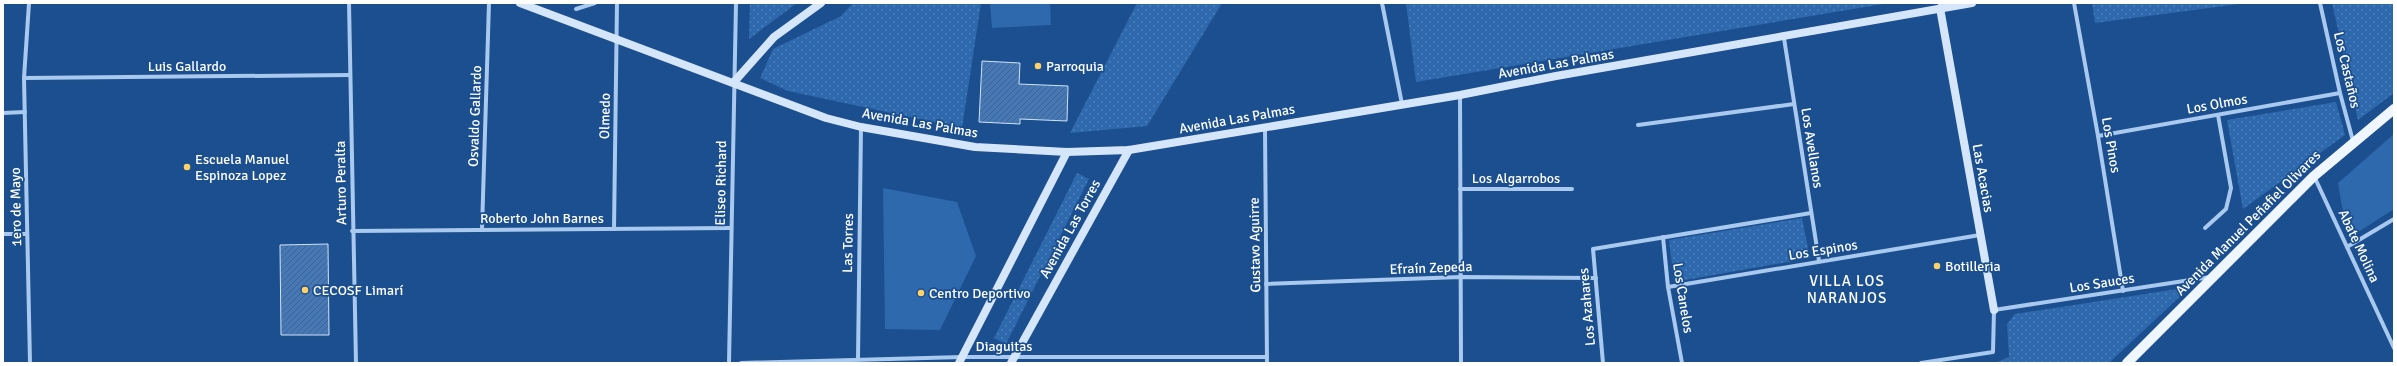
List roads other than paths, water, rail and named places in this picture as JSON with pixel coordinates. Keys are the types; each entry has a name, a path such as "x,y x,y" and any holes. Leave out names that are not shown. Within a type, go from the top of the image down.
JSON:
{"main road":[{"name":"Avenida Manuel Peñafiel Olivares","path":"2127,363 2314,176 2394,109"}],"street":[{"name":"1ero de Mayo","path":"29,3 24,78 30,363"},
{"name":"Arturo Peralta","path":"349,3 352,231 356,363"},
{"name":"Osvaldo Gallardo","path":"482,229 489,3"},
{"name":"Avenida Las Palmas","path":"520,3 734,82 826,118 861,126 976,147 1067,152 1129,150 1402,104 1460,96 1556,76 1784,38 1972,3"},
{"path":"576,9 596,3"},
{"name":"Olmedo","path":"614,229 617,3"},
{"name":"Eliseo Richard","path":"729,363 736,3"},
{"path":"734,82 774,37 821,3"},
{"path":"1382,3 1402,104"},
{"name":"Los Pinos","path":"2074,3 2098,136 2123,291"},
{"name":"Los Castaños","path":"2320,3 2340,93 2354,141"},
{"name":"Las Acacias","path":"1921,363 1993,352 1994,310 1940,8"},
{"name":"Los Avellanos","path":"1784,38 1811,213 1820,261"},
{"name":"Luis Gallardo","path":"24,78 350,75"},
{"name":"Los Olmos","path":"2098,136 2340,93"},
{"path":"1460,96 1461,363"},
{"path":"1638,126 1794,104"},
{"path":"3,112 25,112"},
{"path":"2205,228 2226,209 2231,188 2218,115"},
{"name":"Las Torres","path":"858,359 861,126"},
{"name":"Gustavo Aguirre","path":"1265,128 1267,363"},
{"name":"Avenida Las Torres","path":"1012,360 1129,150"},
{"path":"960,360 1067,152"},
{"name":"Abate Molina","path":"2314,176 2347,247 2392,334 2394,348"},
{"name":"Los Algarrobos","path":"1460,189 1572,189"},
{"path":"1663,237 1811,213"},
{"path":"2347,247 2394,219"},
{"name":"Roberto John Barnes","path":"352,231 731,228"},
{"path":"3,234 27,234"},
{"name":"Los Espinos","path":"1668,287 1980,235"},
{"name":"Los Azahares","path":"1603,363 1593,249 1663,237"},
{"name":"Los Canelos","path":"1663,237 1668,287 1682,363"},
{"name":"Los Sauces","path":"1994,310 2214,276"},
{"name":"Efraín Zepeda","path":"1266,284 1461,277 1596,278"},
{"name":"Diaguitas","path":"741,363 858,359 1012,360 1267,357"}],"place":[{"name":"Parroquia","path":"1038,66"},
{"name":"Escuela Manuel Espinoza Lopez","path":"187,167"},
{"name":"Botilleria","path":"1937,266"},
{"name":"CECOSF Limarí","path":"305,290"},
{"name":"Centro Deportivo","path":"921,293"}],"district":[{"name":"VILLA LOS NARANJOS","path":"1847,290"}]}
